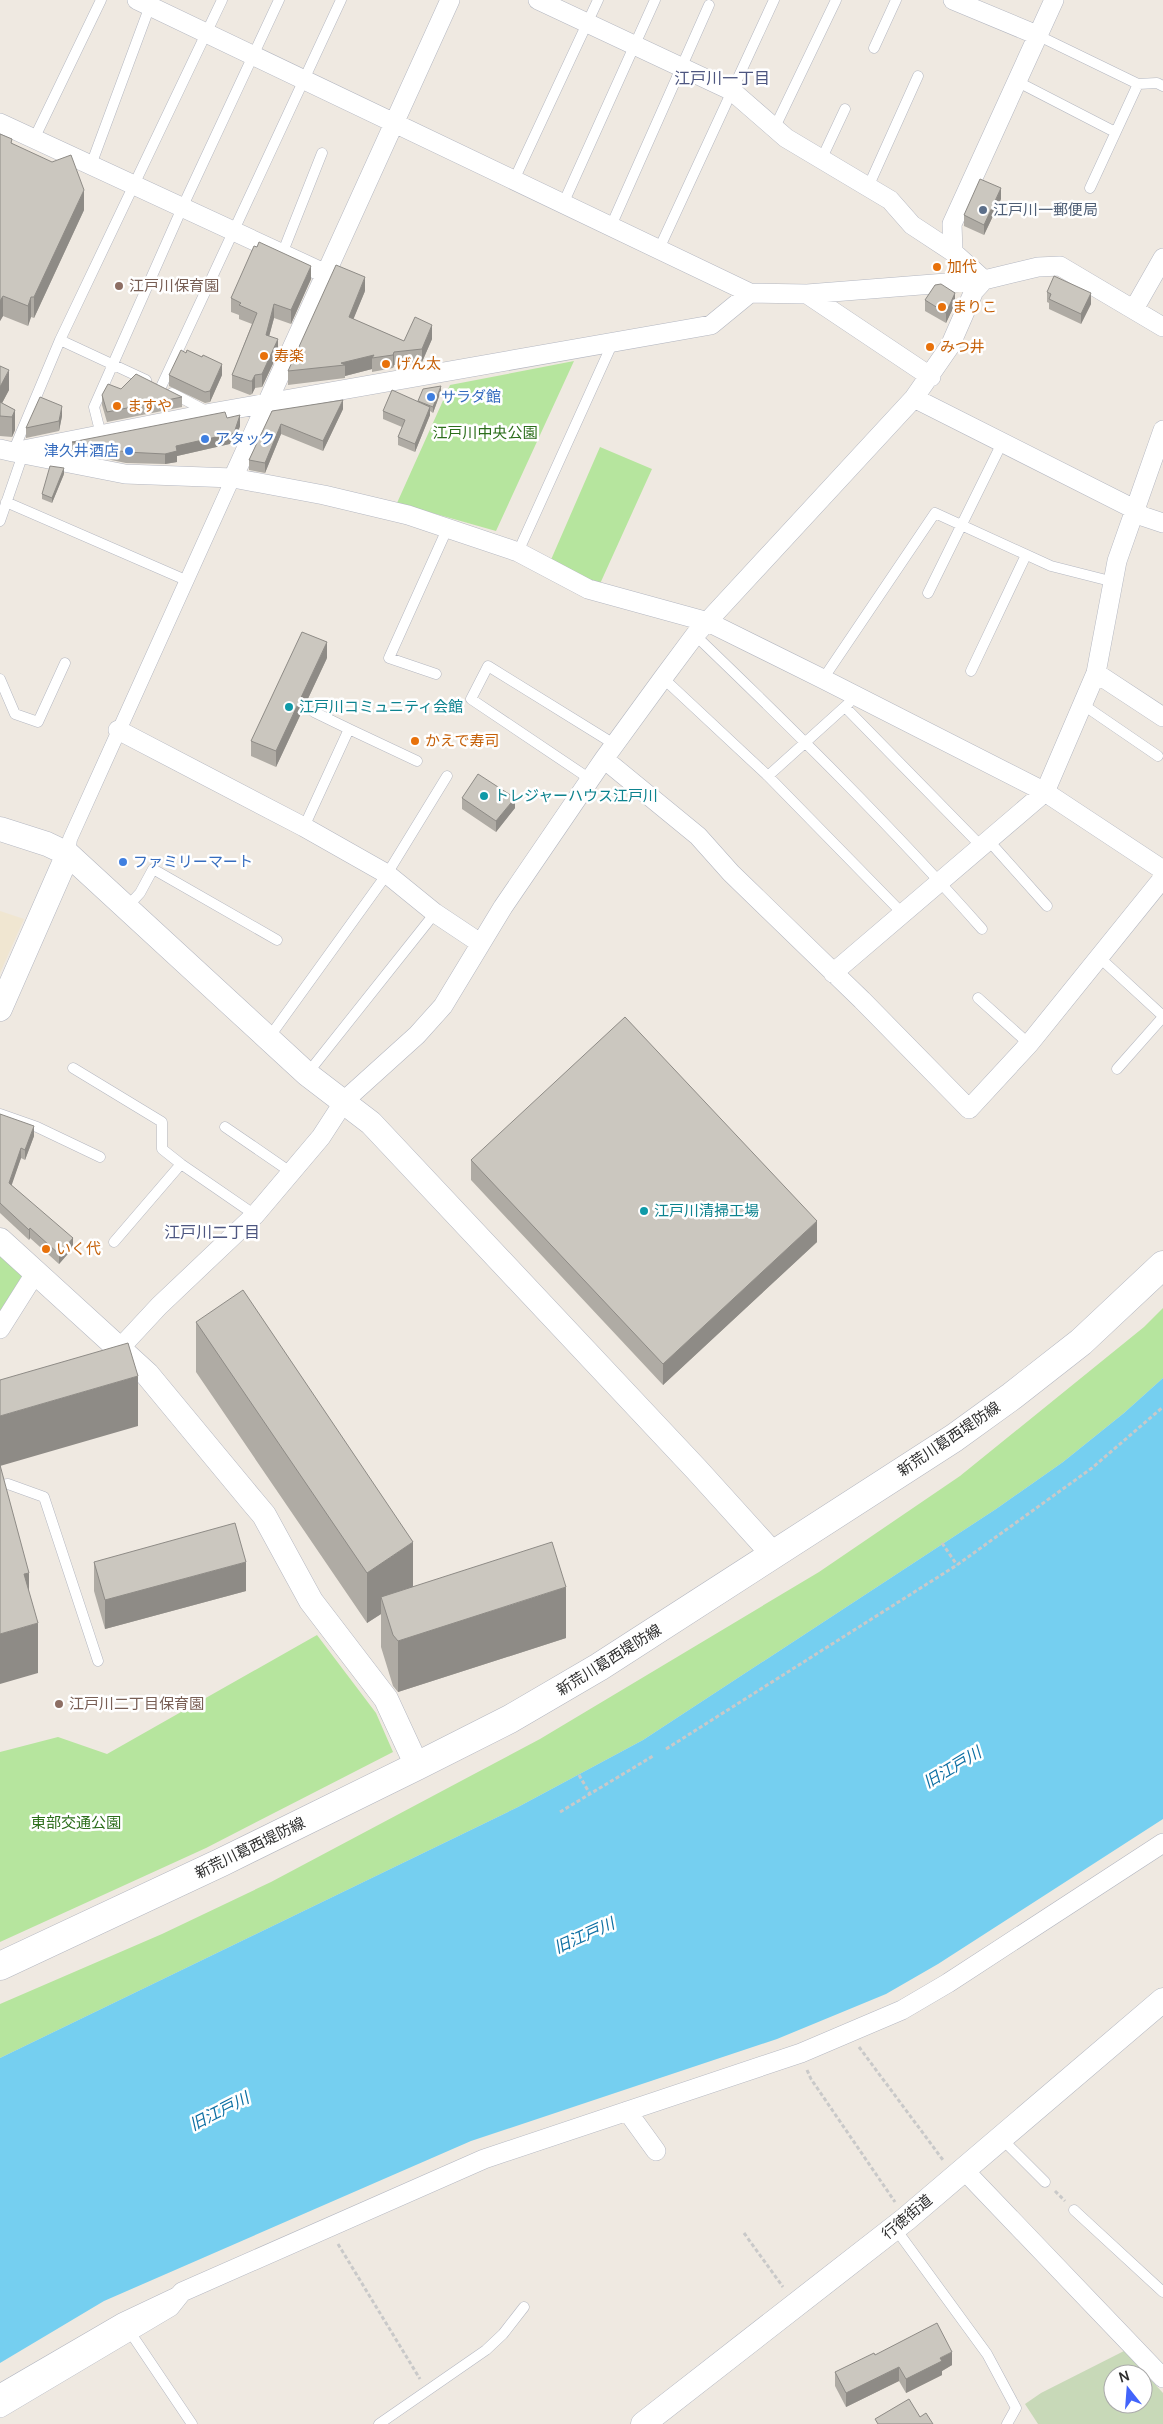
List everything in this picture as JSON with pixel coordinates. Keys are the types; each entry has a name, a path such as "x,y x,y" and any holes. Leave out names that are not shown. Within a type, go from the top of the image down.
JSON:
{"main road":[{"name":"新荒川葛西堤防線","path":"0,1966 222,1862 416,1766 510,1719 584,1676 954,1438 1081,1342 1163,1265"}],"street":[{"path":"0,1009 68,854 70,840 118,730 188,580 450,0"},
{"path":"538,0 732,91 786,138 869,185 890,200 912,225 953,252 984,280"},
{"path":"955,0 1037,35"},
{"path":"953,252 952,224 1054,0"},
{"path":"147,2 206,33 750,293 807,294 984,280 1038,267 1060,266 1163,327"},
{"path":"0,123 326,274"},
{"path":"1134,309 1163,258"},
{"path":"120,1348 173,1292 255,1215 321,1136 345,1100 417,1034 444,1006 480,943 590,779 663,678 702,629 914,398 950,346 974,291 984,280"},
{"path":"12,451 211,413 711,325 750,293"},
{"path":"807,294 930,377"},
{"path":"914,398 1134,509 1142,516 1163,523"},
{"path":"833,974 1045,792 1096,673 1117,561 1134,509 1158,457 1163,430"},
{"path":"12,451 125,474 233,478 324,495 448,527 518,552 588,589 702,629 823,679 851,701 1045,792 1163,870"},
{"path":"1096,673 1163,717"},
{"path":"118,730 304,827 387,874 435,913 480,943"},
{"path":"609,752 698,836 731,873 969,1108 1029,1044 1163,878"},
{"path":"0,828 47,844 68,854 307,1074 345,1100 371,1123 474,1230 773,1554"},
{"path":"0,1240 147,1374 264,1516 311,1601 386,1699 416,1766"},
{"path":"0,1329 36,1272"},
{"path":"0,2391 122,2320 484,2159 801,2053 902,2010 964,1974 1163,1843"},
{"name":"行徳街道","path":"650,2422 901,2223 1163,2001"},
{"path":"627,2111 656,2151"},
{"path":"960,2173 1163,2378"},
{"path":"0,2408 170,2307 182,2292"}],"lane":[{"path":"34,139 101,0"},
{"path":"0,521 6,502 12,451 60,340 222,0"},
{"path":"101,435 94,406 182,208 279,0"},
{"path":"161,388 341,0"},
{"path":"514,180 598,0"},
{"path":"563,204 654,0"},
{"path":"659,249 774,0"},
{"path":"775,127 836,0"},
{"path":"874,48 896,0"},
{"path":"91,165 147,2"},
{"path":"611,226 680,66 709,5"},
{"path":"1037,35 1138,84 1157,83 1163,86"},
{"path":"869,185 918,76"},
{"path":"1016,81 1115,132"},
{"path":"1090,188 1138,84"},
{"path":"822,158 845,109"},
{"path":"282,254 322,153"},
{"path":"60,340 211,413"},
{"path":"518,552 613,342"},
{"path":"928,593 1002,443"},
{"path":"6,502 188,580"},
{"path":"823,679 935,513 1050,566 1114,582"},
{"path":"436,674 389,658 448,527"},
{"path":"971,671 1026,555"},
{"path":"702,629 806,742 941,882 982,929"},
{"path":"0,679 15,714 38,722 64,663"},
{"path":"590,779 471,699 488,666 609,752"},
{"path":"663,678 768,776 904,914"},
{"path":"768,776 851,701 985,844 1047,906"},
{"path":"1082,704 1158,756"},
{"path":"314,712 417,761"},
{"path":"304,827 348,729"},
{"path":"268,1039 387,874 447,776"},
{"path":"127,908 140,893 153,868 277,940"},
{"path":"307,1074 435,913"},
{"path":"1100,958 1163,1016 1117,1069"},
{"path":"978,998 1029,1044"},
{"path":"73,1068 162,1122 162,1150 255,1215"},
{"path":"0,1114 37,1127 100,1157"},
{"path":"225,1127 292,1173"},
{"path":"114,1242 181,1164"},
{"path":"0,1485 8,1484 44,1497 98,1661"},
{"path":"1001,2138 1046,2182"},
{"path":"1074,2210 1163,2292"},
{"path":"901,2223 987,2354 1016,2408 1007,2424"},
{"path":"379,2424 486,2350 503,2334 524,2307"},
{"path":"130,2332 192,2424"}],"path":[{"path":"666,1749 957,1565 1092,1468 1163,1407"},
{"path":"942,1543 957,1565"},
{"path":"560,1812 654,1756"},
{"path":"579,1775 590,1794"},
{"path":"861,2050 960,2173"},
{"path":"811,2079 901,2223"},
{"path":"1046,2182 1074,2210"},
{"path":"744,2233 796,2305"},
{"path":"334,2238 427,2390"}],"shaded area":[{"path":"0,911 24,919 0,973"}],"green space":[{"name":"江戸川中央公園","path":"574,361 496,531 397,503 450,385"},
{"path":"600,447 652,469 599,586 550,562"},
{"path":"0,1256 22,1276 0,1311"},
{"path":"1163,1308 1163,1378 1124,1413 1063,1462 996,1509 643,1740 518,1807 0,2058 0,2004 162,1934 271,1882 540,1739 819,1572 960,1476 1144,1327"},
{"name":"東部交通公園","path":"317,1635 376,1713 393,1752 206,1848 0,1942 0,1752 58,1737 107,1754"},
{"path":"1124,2351 1136,2364 1103,2364 1103,2414 1153,2414 1153,2382 1163,2393 1163,2424 1038,2424 1025,2404 1041,2393"}],"water":[{"name":"旧江戸川","path":"1163,1378 1163,1819 938,1964 886,1994 777,2039 471,2141 104,2301 0,2363 0,2058 518,1807 643,1740 996,1509 1063,1462 1124,1413"}],"building":[{"path":"0,134 12,139 11,143 52,162 71,155 84,190 28,306 3,296 0,301"},
{"path":"980,179 1001,188 984,225 964,215"},
{"path":"259,242 311,266 291,310 274,304 266,335 278,339 262,374 255,375 252,381 250,381 232,375 257,313 239,305 241,303 231,298 254,246 257,247"},
{"path":"336,265 365,277 349,317 404,341 415,317 432,325 422,349 394,352 393,355 372,358 374,355 341,363 345,365 288,371"},
{"path":"1054,276 1091,293 1081,314 1049,299 1051,294 1047,292"},
{"path":"941,284 955,293 946,313 925,300 935,285"},
{"path":"181,350 186,353 187,350 202,357 203,355 222,364 210,391 205,392 169,375"},
{"path":"0,366 9,370 0,387"},
{"path":"136,374 182,397 107,412 102,395 108,384 121,389"},
{"path":"441,386 433,407 418,401 423,389"},
{"path":"392,390 430,407 415,444 398,437 405,420 383,411"},
{"path":"40,397 62,406 59,421 26,428"},
{"path":"343,400 323,441 281,424 265,463 249,460 272,411"},
{"path":"0,402 15,410 12,417 0,416"},
{"path":"225,412 227,418 240,415 234,433 176,446 177,451 165,454 126,452 72,442"},
{"path":"50,466 64,468 52,498 42,494"},
{"name":"江戸川コミュニティ会館","path":"302,632 327,642 276,751 251,741"},
{"path":"478,774 515,798 496,821 462,798"},
{"name":"江戸川清掃工場","path":"625,1017 817,1221 663,1364 471,1160"},
{"path":"0,1114 34,1126 25,1150 21,1148 9,1183 73,1238 59,1254 0,1203"},
{"path":"243,1290 413,1542 367,1573 196,1322"},
{"path":"128,1343 138,1376 0,1416 0,1380"},
{"path":"0,1465 29,1573 24,1574 38,1623 0,1634"},
{"path":"235,1523 246,1562 105,1600 94,1562"},
{"path":"552,1542 566,1587 398,1641 393,1635 381,1597"},
{"path":"937,2323 952,2352 940,2358 942,2361 906,2379 899,2367 846,2393 835,2372 874,2353 875,2355"},
{"path":"909,2399 920,2417 926,2413 933,2424 878,2424 875,2419"}],"place":[{"name":"江戸川一郵便局","path":"983,210"},
{"name":"加代","path":"937,267"},
{"name":"江戸川保育園","path":"119,286"},
{"name":"まりこ","path":"942,307"},
{"name":"みつ井","path":"930,347"},
{"name":"寿楽","path":"264,356"},
{"name":"げん太","path":"386,364"},
{"name":"サラダ館","path":"431,397"},
{"name":"ますや","path":"117,406"},
{"name":"アタック","path":"205,439"},
{"name":"津久井酒店","path":"129,451"},
{"name":"江戸川コミュニティ会館","path":"289,707"},
{"name":"かえで寿司","path":"415,741"},
{"name":"トレジャーハウス江戸川","path":"484,796"},
{"name":"ファミリーマート","path":"123,862"},
{"name":"江戸川清掃工場","path":"644,1211"},
{"name":"いく代","path":"46,1249"},
{"name":"江戸川二丁目保育園","path":"59,1704"}],"district":[{"name":"江戸川一丁目","path":"722,78"},
{"name":"江戸川二丁目","path":"212,1232"}]}
